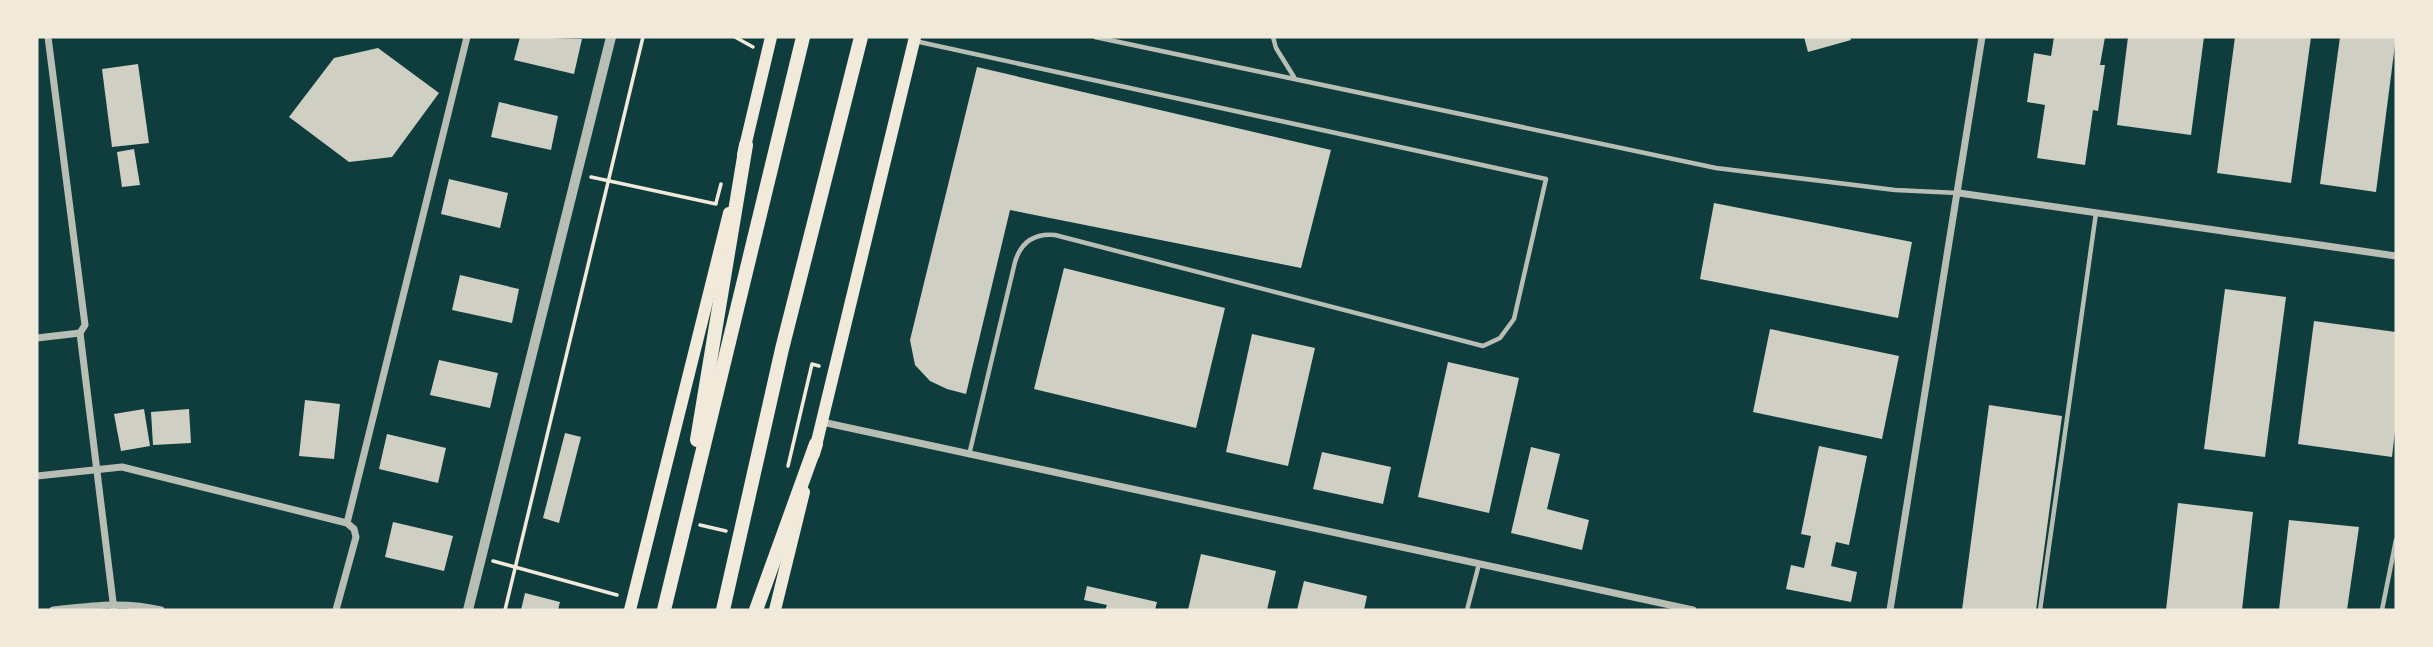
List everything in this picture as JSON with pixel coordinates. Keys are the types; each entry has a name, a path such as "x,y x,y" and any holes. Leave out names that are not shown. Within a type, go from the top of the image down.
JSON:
{"highway":[{"path":"664,610 803,37"},
{"path":"723,610 782,349 860,37"},
{"path":"677,558 746,145"},
{"path":"755,610 816,443"}],"main road":[{"path":"631,605 771,37"},
{"path":"775,610 915,39"}],"street":[{"path":"48,37 85,325 80,333 113,607"},
{"path":"347,523 467,37"},
{"path":"468,610 611,37"},
{"path":"1890,610 1982,37"},
{"path":"1959,193 2396,256"},
{"path":"37,338 80,333"},
{"path":"822,422 1693,610"},
{"path":"37,476 122,467 347,523 354,529 356,537 337,610"},
{"path":"53,610 133,604 162,610"}],"lane":[{"path":"1095,37 1716,168 1895,190 1959,193"},
{"path":"1273,37 1276,48 1294,78"},
{"path":"915,39 1546,179 1514,319 1500,338 1483,346 1055,234 1037,235 1023,245 1015,262 969,455"},
{"path":"2040,610 2096,213"},
{"path":"2382,610 2396,540"},
{"path":"1467,610 1479,564"}],"path":[{"path":"505,610 643,37"},
{"path":"577,172 608,182 716,204"},
{"path":"787,473 812,364"},
{"path":"694,523 732,532"},
{"path":"481,558 631,605"}],"building":[{"path":"520,37 582,39 574,74 514,60"},
{"path":"1804,37 1850,37 1851,40 1808,52"},
{"path":"2054,37 2105,37 2100,65 2105,65 2098,111 2093,110 2085,165 2037,158 2045,105 2027,102 2034,53 2051,56"},
{"path":"2128,37 2204,37 2191,135 2117,125"},
{"path":"2235,37 2311,37 2291,183 2217,173"},
{"path":"2340,37 2396,37 2376,192 2320,184"},
{"path":"378,48 439,93 392,157 349,162 289,117 334,58"},
{"path":"138,64 149,143 112,147 102,69"},
{"path":"977,67 1331,150 1301,268 1010,210 966,394 930,381 915,365 910,340"},
{"path":"499,102 558,116 551,150 491,137"},
{"path":"134,149 140,185 122,187 117,152"},
{"path":"449,179 508,193 500,228 441,214"},
{"path":"1714,203 1912,242 1898,318 1700,279"},
{"path":"1064,268 1225,308 1196,428 1034,389"},
{"path":"460,275 519,289 512,323 452,310"},
{"path":"2225,289 2286,297 2265,457 2204,449"},
{"path":"2314,321 2396,332 2396,422 2392,457 2298,444"},
{"path":"1770,329 1899,356 1882,439 1753,412"},
{"path":"1252,334 1315,348 1288,466 1226,452"},
{"path":"439,360 498,373 490,408 430,395"},
{"path":"1448,362 1519,378 1489,513 1418,497"},
{"path":"305,400 340,404 334,459 299,456"},
{"path":"1989,405 2062,416 2036,610 1962,610"},
{"path":"144,409 150,446 121,451 114,414"},
{"path":"189,409 191,443 153,445 151,412"},
{"path":"565,433 581,437 559,523 543,518"},
{"path":"387,434 446,448 438,483 379,469"},
{"path":"1819,446 1867,456 1849,545 1836,542 1831,566 1857,572 1851,602 1786,589 1791,565 1804,568 1811,536 1801,534"},
{"path":"1531,447 1560,454 1547,509 1589,520 1582,550 1511,533"},
{"path":"1322,452 1391,467 1383,504 1313,489"},
{"path":"2178,503 2253,512 2242,610 2166,610"},
{"path":"2289,520 2359,527 2347,610 2279,610"},
{"path":"393,522 453,536 444,571 385,557"},
{"path":"1201,554 1276,571 1267,610 1188,610"},
{"path":"1304,581 1367,596 1364,610 1297,610"},
{"path":"1087,586 1157,602 1155,610 1105,610 1107,605 1084,600"},
{"path":"525,593 560,602 558,610 521,610"}]}
